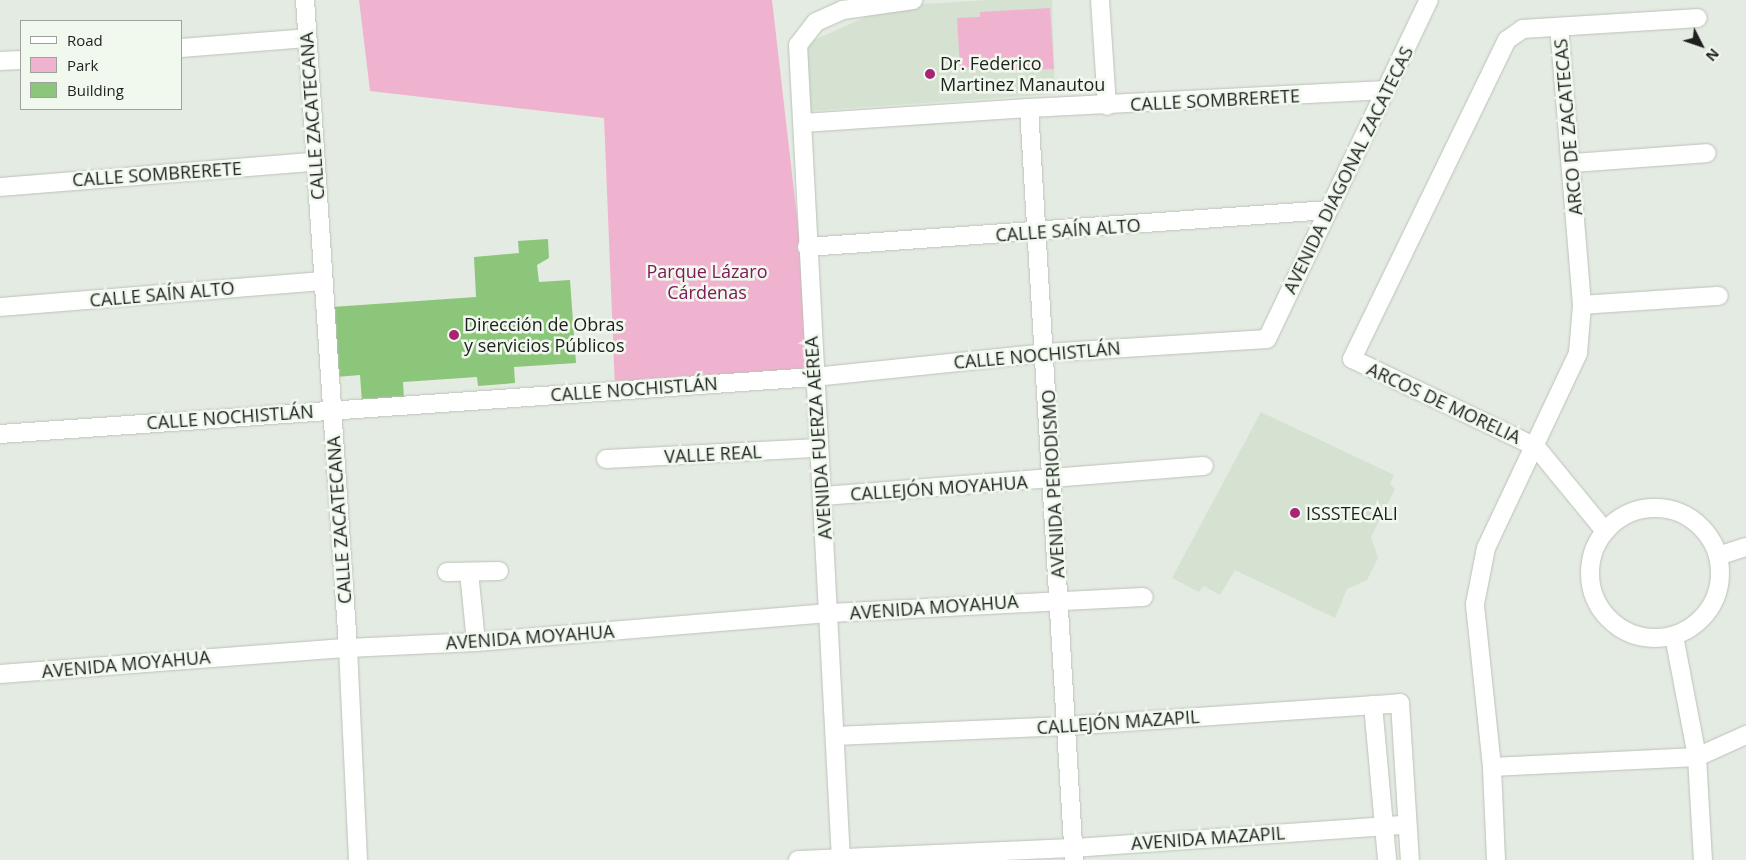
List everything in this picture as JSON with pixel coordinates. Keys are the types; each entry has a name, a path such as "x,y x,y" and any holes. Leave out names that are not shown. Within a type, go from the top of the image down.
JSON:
{"street":[{"name":"CALLE ZACATECANA","path":"305,0 314,162 348,648 358,860"},
{"name":"AVENIDA FUERZA AÉREA","path":"841,859 823,496 814,377 798,45 816,22 843,10 913,0"},
{"path":"1100,0 1107,106"},
{"name":"AVENIDA DIAGONAL ZACATECAS","path":"1267,339 1429,0"},
{"path":"1559,28 1698,18"},
{"name":"ARCO DE ZACATECAS","path":"1352,359 1507,40 1523,29 1559,28 1572,163 1582,305 1578,352 1536,447 1486,548 1475,604 1492,767 1496,860"},
{"path":"182,48 307,38"},
{"path":"0,62 20,60"},
{"name":"CALLE SOMBRERETE","path":"803,123 1029,108 1107,106 1387,90"},
{"name":"AVENIDA PERIODISMO","path":"1029,108 1054,480 1074,854"},
{"path":"1572,163 1707,153"},
{"name":"CALLE SOMBRERETE","path":"0,187 314,162"},
{"name":"CALLE SAÍN ALTO","path":"808,247 1328,210"},
{"name":"CALLE SAÍN ALTO","path":"0,307 323,281"},
{"path":"1582,305 1719,296"},
{"name":"CALLE NOCHISTLÁN","path":"0,434 331,409 814,377 1045,353 1267,339"},
{"name":"ARCOS DE MORELIA","path":"1352,359 1536,447"},
{"path":"1536,447 1605,531"},
{"name":"VALLE REAL","path":"606,459 819,448"},
{"name":"CALLEJÓN MOYAHUA","path":"823,496 1054,480 1204,466"},
{"path":"1660,508 1680,512 1697,523 1710,538 1718,556 1721,576 1712,604 1692,627 1674,636 1654,639 1633,635 1615,625 1601,609 1592,590 1590,570 1595,549 1605,531 1621,518 1640,510 1660,508"},
{"path":"1718,556 1746,547"},
{"path":"447,572 499,571"},
{"path":"469,572 476,642"},
{"name":"AVENIDA MOYAHUA","path":"0,674 348,648 476,642 829,613 1060,599 1144,597"},
{"path":"1674,636 1697,757 1703,860"},
{"name":"CALLEJÓN MAZAPIL","path":"836,736 1066,726 1400,704 1407,824"},
{"path":"1374,705 1387,860"},
{"path":"1492,767 1697,757 1746,735"},
{"path":"1407,824 1410,860"},
{"name":"AVENIDA MAZAPIL","path":"798,860 1074,854 1407,824"}],"shaded area":[{"name":"Dr. Federico Martinez Manautou","path":"989,0 1052,0 1055,94 809,111 805,54 812,41 890,6"},
{"name":"ISSSTECALI","path":"1261,412 1394,475 1390,484 1395,489 1371,537 1378,558 1367,580 1347,589 1335,618 1235,570 1220,595 1204,586 1199,592 1172,578"}],"green space":[{"name":"Parque Lázaro Cárdenas","path":"359,0 772,0 815,373 615,388 604,118 370,91"},
{"path":"1050,8 1054,69 984,71 983,66 960,68 957,18 980,17 980,12"}],"building":[{"name":"Dirección de Obras y servicios Públicos","path":"548,239 549,258 537,265 539,282 570,280 576,363 514,367 515,383 478,386 477,377 403,382 404,399 362,402 360,375 336,377 332,307 476,297 474,257 519,253 518,241"}],"place":[{"name":"Dr. Federico Martinez Manautou","path":"930,74"},
{"name":"Dirección de Obras y servicios Públicos","path":"454,335"},
{"name":"ISSSTECALI","path":"1295,513"}]}
